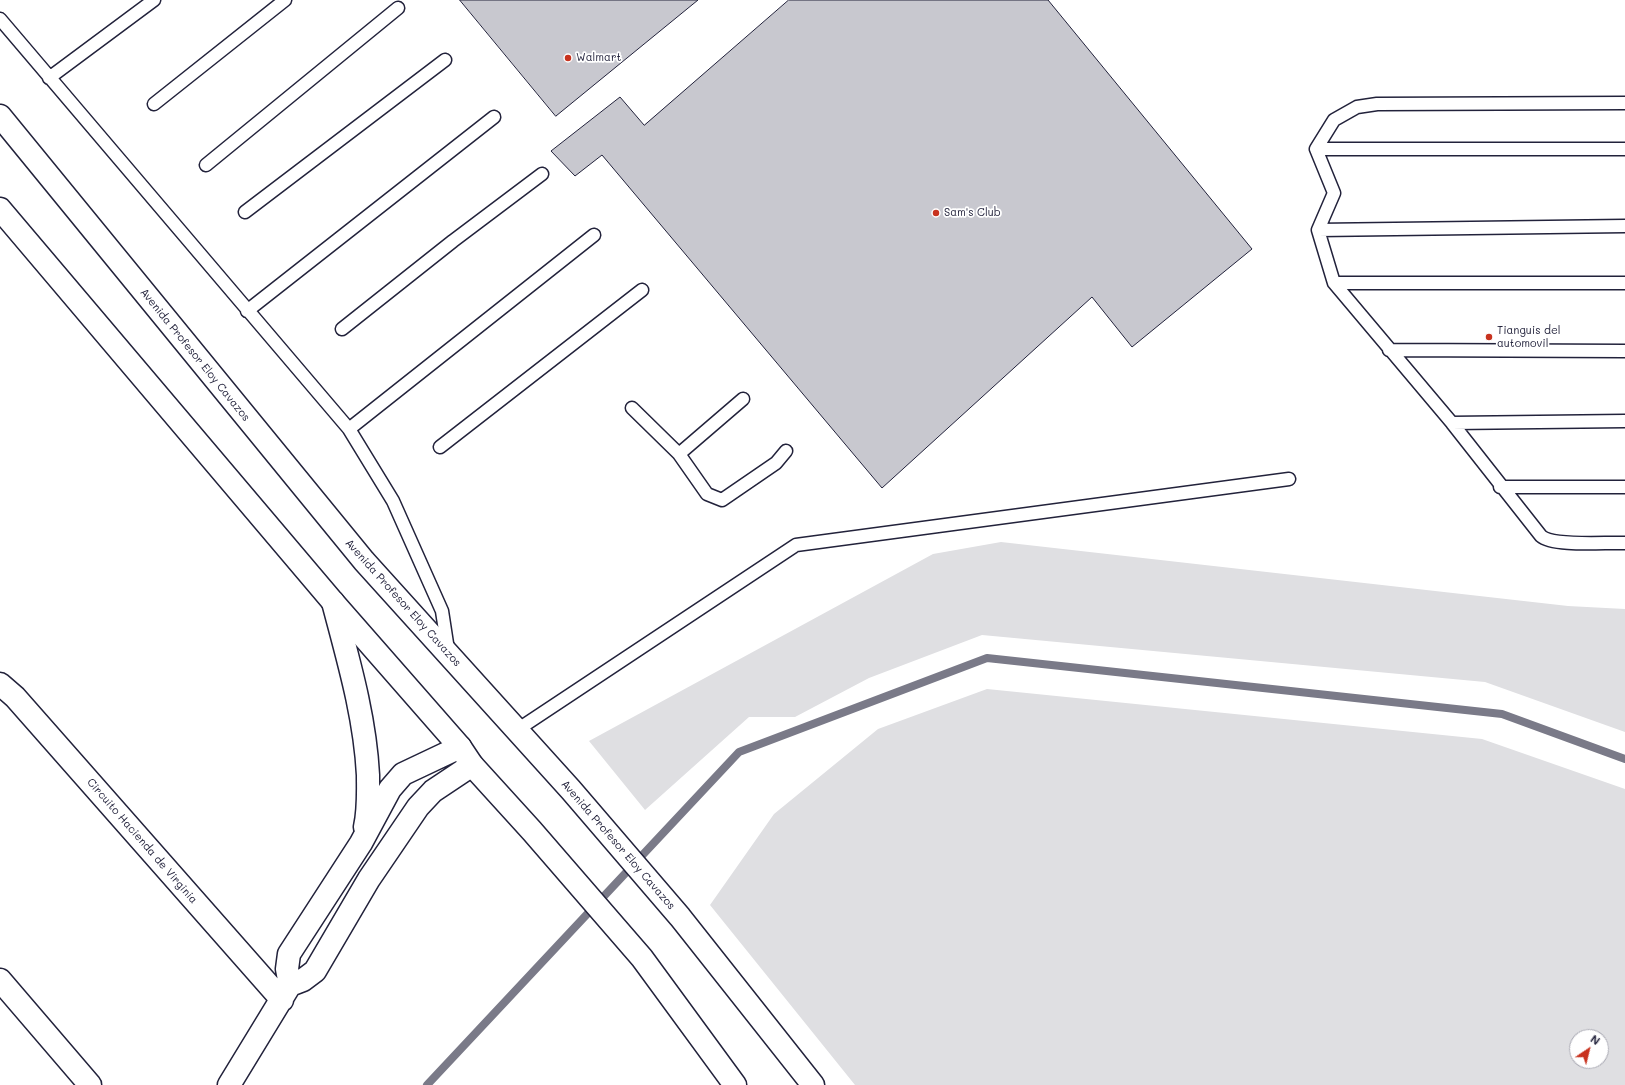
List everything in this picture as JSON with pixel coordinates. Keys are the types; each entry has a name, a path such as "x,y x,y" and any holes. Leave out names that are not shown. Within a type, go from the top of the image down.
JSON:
{"main road":[{"name":"Avenida Profesor Eloy Cavazos","path":"0,116 364,561 571,790 680,917 813,1085"},
{"path":"0,209 333,602 642,958 735,1085"},
{"path":"333,602 358,699 367,762 368,812 361,843"},
{"name":"Circuito Hacienda de Virginia","path":"0,684 20,703 286,992"},
{"path":"286,992 289,954 361,843 390,789 403,774 466,756"},
{"path":"229,1085 286,992 315,971 369,879 418,807 466,756"},
{"path":"0,980 90,1085"}],"lane":[{"path":"49,78 154,0"},
{"path":"154,104 285,0"},
{"path":"206,165 398,8"},
{"path":"0,19 247,311 349,428 393,501 439,604 442,611 449,655"},
{"path":"245,212 445,60"},
{"path":"1316,149 1334,120 1357,107 1363,106 1377,104 1625,103"},
{"path":"247,311 494,117"},
{"path":"1316,149 1625,150"},
{"path":"1316,149 1334,193 1318,230 1334,283 1452,423 1500,487 1544,540 1557,542 1625,542"},
{"path":"342,329 453,241 542,174"},
{"path":"1318,230 1625,226"},
{"path":"349,428 594,235"},
{"path":"1334,283 1625,283"},
{"path":"440,448 642,290"},
{"path":"1389,350 1625,351"},
{"path":"679,454 744,399"},
{"path":"632,408 679,454 707,494 722,500 776,463 786,451"},
{"path":"1452,423 1625,421"},
{"path":"517,730 796,545 1289,479"},
{"path":"1500,487 1625,487"}],"shaded area":[{"path":"1001,542 1568,606 1625,609 1625,732 1485,682 982,635 869,678 795,717 749,717 645,810 589,741 933,554"},
{"path":"987,689 1482,739 1625,789 1625,1085 855,1085 710,905 774,814 878,729"}],"building":[{"name":"Walmart","path":"460,0 698,0 556,116"},
{"name":"Sam's Club","path":"789,0 1048,0 1252,249 1132,347 1092,297 882,488 602,155 575,176 551,151 620,97 644,125"}],"waterway":[{"path":"427,1085 739,752 987,658 1502,714 1625,759"}],"place":[{"name":"Walmart","path":"568,58"},
{"name":"Sam's Club","path":"936,213"},
{"name":"Tianguis del automovil","path":"1489,337"}]}
